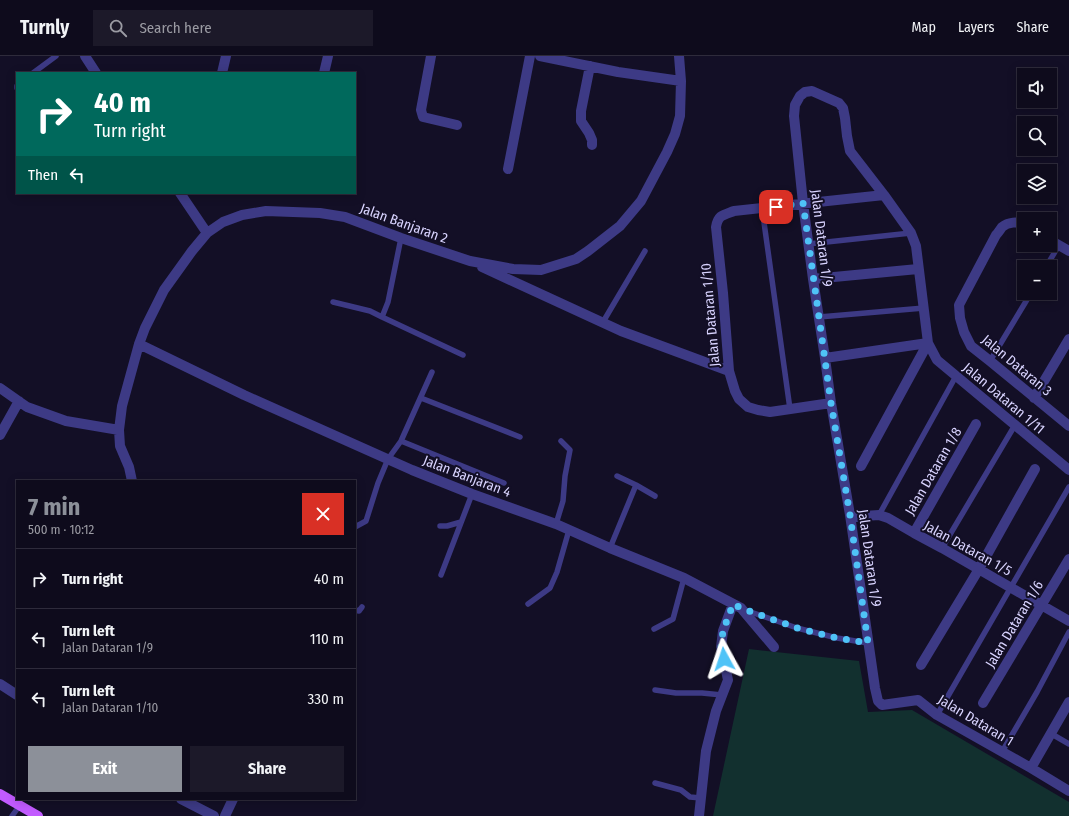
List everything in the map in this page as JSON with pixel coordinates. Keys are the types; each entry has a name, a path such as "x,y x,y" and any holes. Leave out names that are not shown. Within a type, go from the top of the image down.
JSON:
{"main road":[{"path":"0,794 38,816"}],"street":[{"path":"85,56 95,72"},
{"path":"222,72 226,56"},
{"path":"324,72 328,56"},
{"path":"431,56 421,110 423,117 457,125"},
{"path":"508,169 530,56"},
{"path":"540,56 618,72 681,81"},
{"name":"Jalan Banjaran 2","path":"132,480 129,467 120,446 118,430 122,406 139,344 145,328 164,290 207,233 223,222 242,215 266,211 320,213 345,217 401,238 470,261 513,269 541,270 576,259 620,226 641,201 667,152 675,134 680,116 681,81 679,56"},
{"path":"590,66 581,111 581,121 590,133 592,145"},
{"name":"Jalan Dataran 1/9","path":"874,688 850,515 831,403 803,203 794,116 795,105 800,96 805,92 812,91 839,103 843,108 850,151 911,232 916,246 928,343"},
{"path":"181,194 207,233"},
{"name":"Jalan Dataran 1/10","path":"831,403 770,412 758,410 739,400 729,371 716,227 717,220 723,215 734,211 884,195"},
{"name":"Jalan Dataran 3","path":"1017,224 1012,223 1003,226 996,236 959,305 960,318 964,332 971,346 1069,426"},
{"path":"1057,245 1069,251"},
{"path":"470,261 622,331 729,371"},
{"path":"813,279 918,269"},
{"path":"1034,398 1069,339"},
{"path":"825,358 928,343"},
{"path":"861,466 928,343"},
{"name":"Jalan Dataran 1/11","path":"928,343 937,360 1069,470"},
{"name":"Jalan Banjaran 4","path":"139,344 251,398 412,470 472,494 556,524 684,578 737,606 774,646"},
{"path":"0,388 27,407 66,421 118,430"},
{"path":"0,435 19,401"},
{"name":"Jalan Dataran 1/8","path":"914,533 976,424"},
{"path":"921,665 979,569 1035,469"},
{"name":"Jalan Dataran 1/5","path":"850,515 856,517 879,515 888,518 1069,621"},
{"name":"Jalan Dataran 1/6","path":"983,703 1069,559"},
{"path":"699,816 706,751 716,711 728,680 721,647 723,631 737,606"},
{"path":"0,684 16,694"},
{"name":"Jalan Dataran 1","path":"874,688 878,701 882,705 918,700 937,715 1069,791"},
{"path":"1031,768 1050,733 1069,703"},
{"path":"182,800 214,816"},
{"path":"225,816 233,800"}],"lane":[{"path":"34,72 56,56"},
{"path":"762,208 790,409"},
{"path":"808,244 911,232"},
{"path":"382,317 388,302 401,238"},
{"path":"603,322 645,251"},
{"path":"990,361 1027,300"},
{"path":"333,302 370,312 463,355"},
{"path":"819,317 924,308"},
{"path":"356,526 366,521 378,483 388,459 401,441 432,372"},
{"path":"879,515 956,376"},
{"path":"421,398 520,437"},
{"path":"942,548 1015,425"},
{"path":"401,441 504,483"},
{"path":"556,524 563,501 564,476 570,450 561,441"},
{"path":"617,476 655,496"},
{"path":"610,548 636,485"},
{"path":"937,715 1069,487"},
{"path":"441,575 472,494"},
{"path":"440,526 447,526 461,522"},
{"path":"528,604 550,588 557,572 569,530"},
{"path":"654,629 673,619 684,578"},
{"path":"356,610 359,611 362,606"},
{"path":"737,606 797,628 837,638 868,643"},
{"path":"1002,752 1069,632"},
{"path":"655,690 676,693 722,695"},
{"path":"1050,733 1069,744"},
{"path":"654,783 681,790 690,797 701,798"},
{"path":"12,816 20,805"}],"green space":[{"path":"749,649 859,661 868,712 912,710 1069,802 1069,816 713,816"}],"route":[{"path":"724,659 721,647 723,631 733,604 797,628 837,638 868,643 850,515 831,403 803,203 776,207"}]}
